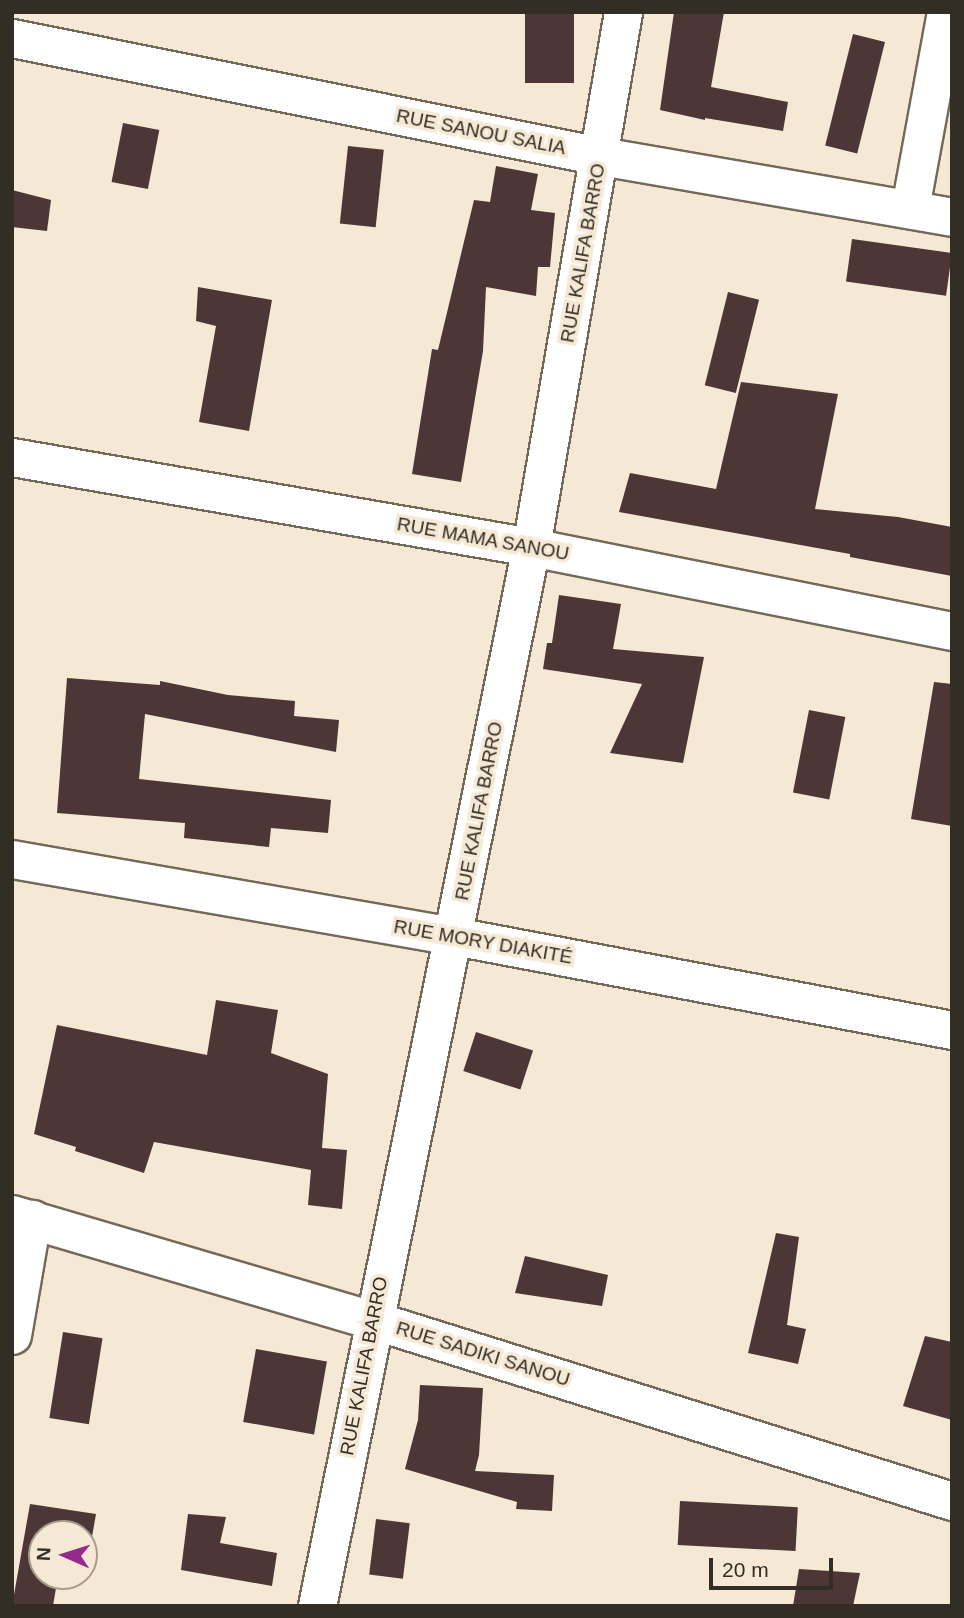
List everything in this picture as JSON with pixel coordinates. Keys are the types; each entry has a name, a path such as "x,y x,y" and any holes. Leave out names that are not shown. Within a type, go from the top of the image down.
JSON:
{"street":[{"name":"RUE KALIFA BARRO","path":"317,1606 531,547 623,12"},
{"path":"910,208 946,12"},
{"name":"RUE SANOU SALIA","path":"12,38 600,156 952,217"},
{"name":"RUE MAMA SANOU","path":"12,457 531,547 952,631"},
{"name":"RUE MORY DIAKITÉ","path":"12,859 454,936 952,1030"},
{"path":"12,1335 22,1216"},
{"name":"RUE SADIKI SANOU","path":"22,1216 373,1320 952,1501"}],"building":[{"path":"525,12 574,12 574,83 525,83"},
{"path":"674,12 724,12 711,87 788,102 783,131 705,120 660,110"},
{"path":"853,34 885,42 857,154 825,146"},
{"path":"123,123 159,130 148,189 112,182"},
{"path":"348,146 384,150 376,227 340,224"},
{"path":"496,166 538,174 531,210 555,213 550,267 538,267 536,296 486,287 483,351 461,482 412,474 432,349 438,350 474,200 490,202"},
{"path":"12,190 51,200 47,231 12,227"},
{"path":"852,239 952,253 946,296 846,282"},
{"path":"198,287 272,300 249,431 199,422 216,326 196,321"},
{"path":"728,292 759,300 736,393 705,385"},
{"path":"741,382 838,394 815,509 898,517 952,527 952,576 850,557 850,554 619,512 630,473 716,489"},
{"path":"559,595 621,604 613,649 704,657 683,763 610,753 642,684 543,669 547,643 552,643"},
{"path":"67,678 160,685 160,681 228,695 295,701 294,716 339,720 336,752 145,714 139,779 331,800 328,833 271,828 269,847 184,838 185,823 57,813"},
{"path":"934,682 952,684 952,826 911,819"},
{"path":"809,710 845,717 829,800 793,792"},
{"path":"216,1000 278,1010 271,1053 328,1074 322,1148 347,1150 342,1209 308,1205 311,1170 154,1142 144,1173 75,1151 76,1147 34,1134 57,1025 207,1055"},
{"path":"476,1032 533,1051 520,1090 463,1071"},
{"path":"776,1233 799,1237 787,1325 806,1329 798,1364 748,1353"},
{"path":"525,1256 608,1275 602,1306 515,1293"},
{"path":"63,1332 103,1338 89,1424 49,1418"},
{"path":"925,1336 952,1342 952,1420 903,1406"},
{"path":"256,1349 327,1362 314,1434 243,1422"},
{"path":"420,1385 483,1388 479,1455 475,1471 554,1475 552,1511 516,1509 517,1502 405,1469 418,1420"},
{"path":"680,1501 798,1507 796,1551 678,1545"},
{"path":"30,1504 96,1514 95,1520 28,1520 28,1590 56,1590 53,1606 12,1606"},
{"path":"188,1514 226,1517 220,1543 277,1553 272,1586 181,1570"},
{"path":"376,1519 410,1523 403,1579 369,1575"},
{"path":"799,1569 860,1573 853,1606 793,1606"}]}
